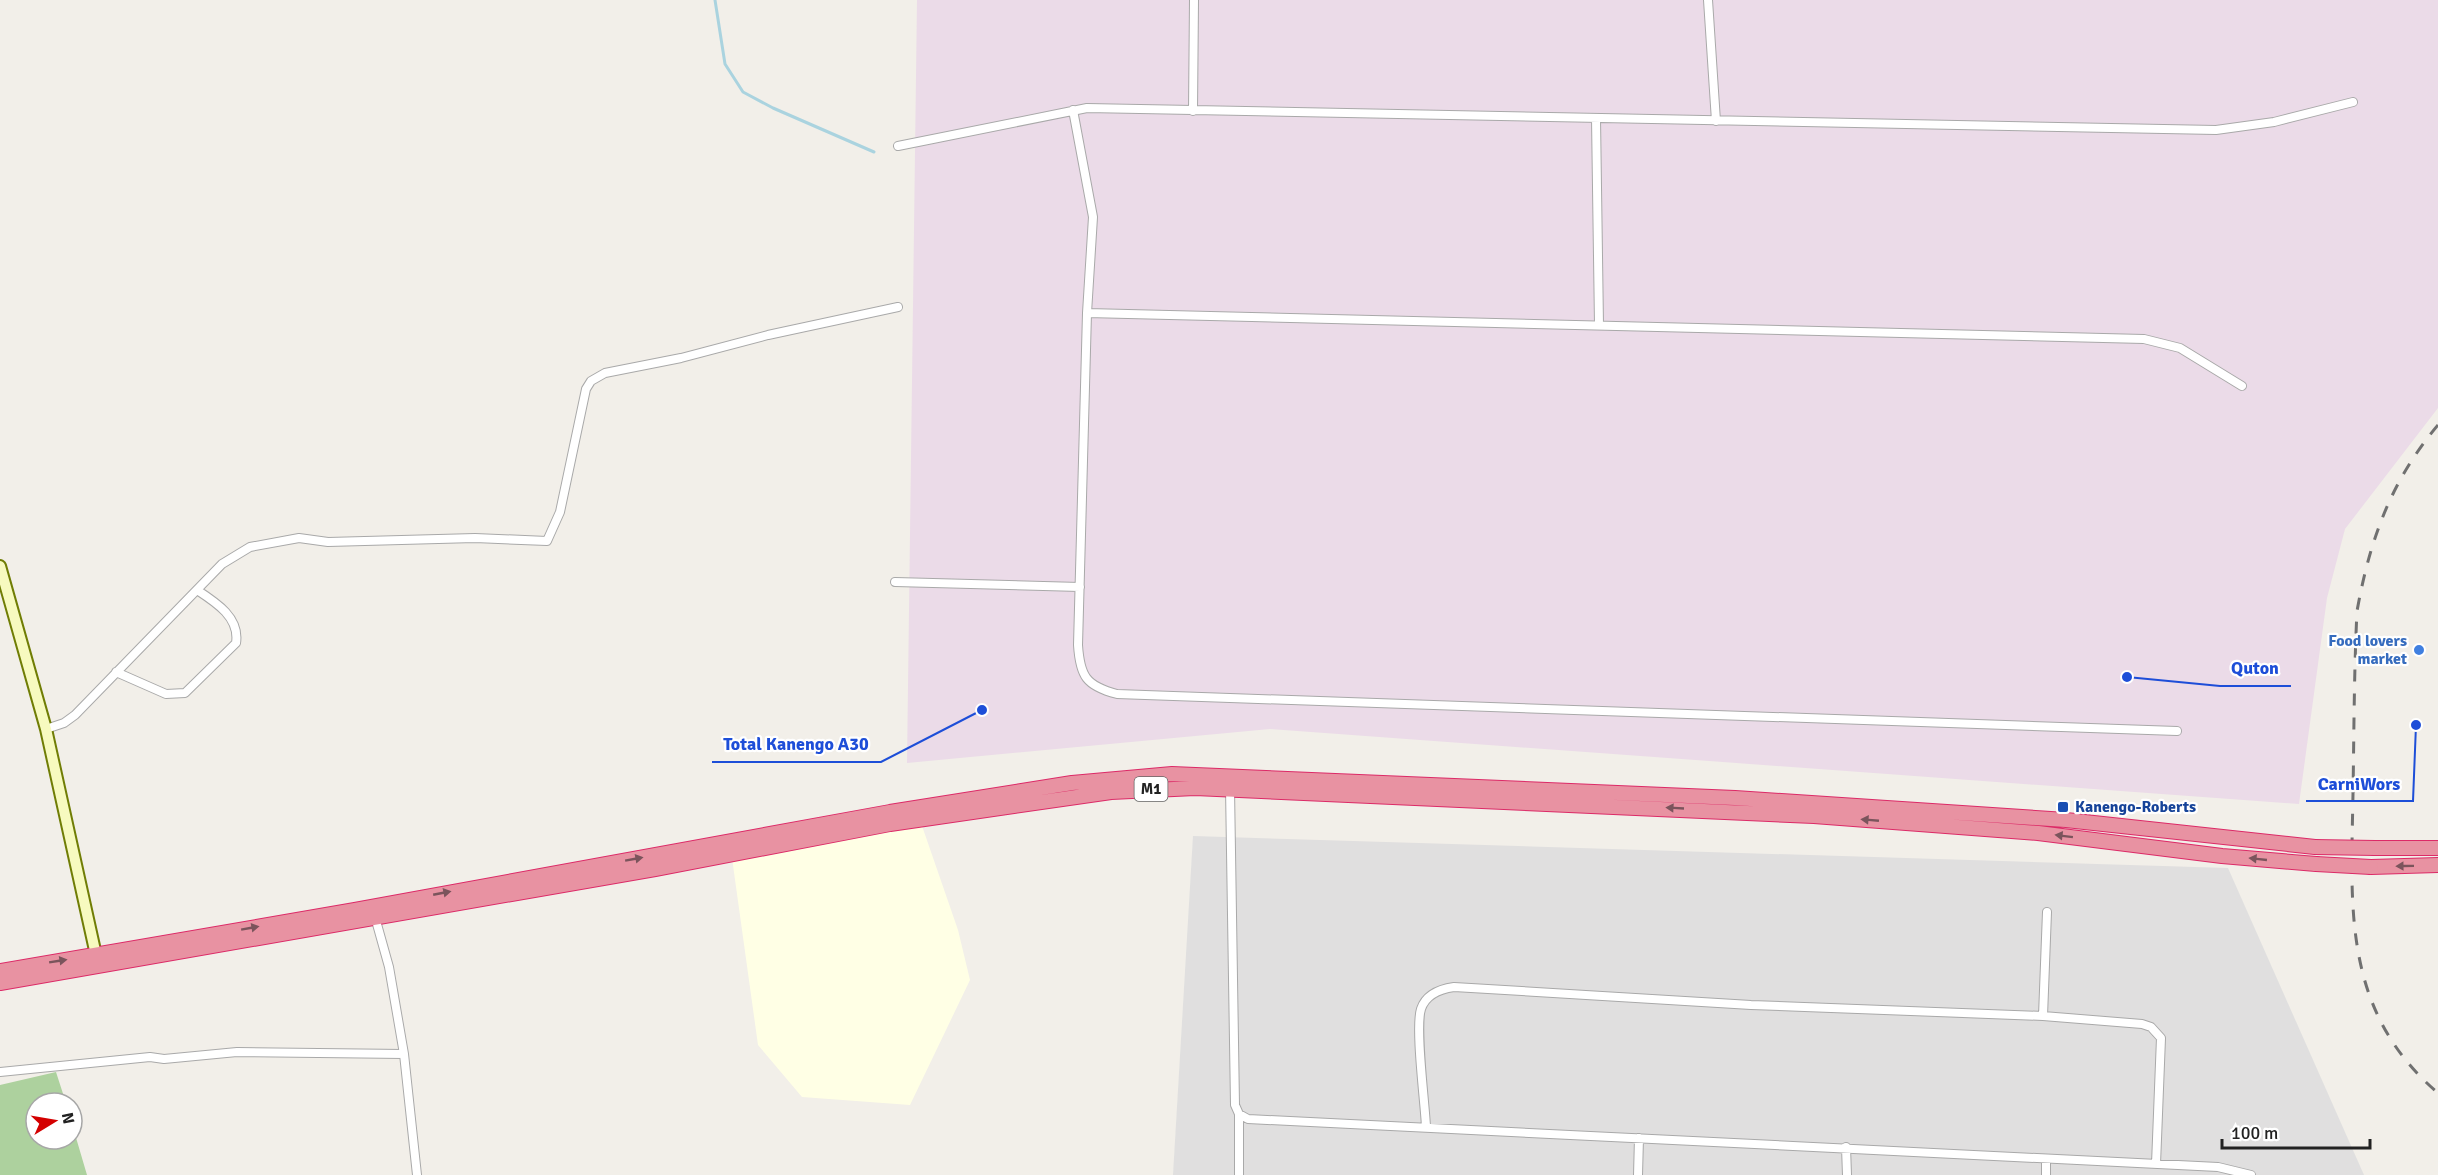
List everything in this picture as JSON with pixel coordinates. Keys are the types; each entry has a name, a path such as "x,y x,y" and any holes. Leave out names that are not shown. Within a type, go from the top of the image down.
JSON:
{"highway":[{"name":"M1","path":"0,971 975,798 1114,778 1172,774 1735,798 2078,821 2315,847 2438,848"},
{"name":"M1","path":"0,983 281,936 879,826 1140,789 1230,790 1814,816 2038,833 2212,855 2316,864 2371,867 2438,865"}],"street":[{"path":"1193,111 1194,0"},
{"path":"1708,0 1716,121"},
{"path":"898,146 1073,110 2216,130 2274,122 2353,102"},
{"path":"1073,110 1093,217 1087,313 1079,662 1088,682 1117,694 2177,731"},
{"path":"1596,118 1599,325"},
{"path":"46,729 64,723 75,715 222,564 240,552 278,540 299,537 328,542 475,538 547,541 560,512 586,389 597,376 898,307"},
{"path":"1087,313 2144,339 2180,348 2242,386"},
{"path":"0,566 4,590 46,729 96,955"},
{"path":"895,582 1080,587"},
{"path":"116,672 166,694 185,693 236,643 235,623 215,602 198,591"},
{"path":"1230,775 1235,1105 1239,1114 1239,1175"},
{"path":"2043,1016 2047,912"},
{"path":"375,917 389,967 404,1054 417,1175"},
{"path":"1426,1127 1419,1019 1426,999 1443,988 1751,1005 2043,1016 2142,1024 2151,1027 2160,1038 2156,1164"},
{"path":"0,1072 150,1057 164,1059 237,1052 404,1054"},
{"path":"1239,1114 1258,1121 1846,1147 2046,1160 2218,1167 2251,1175"},
{"path":"1638,1138 1638,1175"},
{"path":"1846,1147 1847,1175"},
{"path":"2046,1160 2046,1175"}],"shaded area":[{"path":"917,0 2438,0 2438,408 2345,529 2327,598 2299,804 1270,729 907,763"},
{"path":"921,823 958,930 970,980 910,1105 802,1097 758,1045 732,858"},
{"path":"1193,836 2228,868 2364,1175 1173,1175"}],"green space":[{"path":"56,1072 62,1091 24,1091 24,1151 80,1151 87,1175 0,1175 0,1085"}],"waterway":[{"path":"715,0 725,64 743,92 773,108 874,152"}],"railway":[{"path":"2438,425 2395,489 2376,535 2357,611 2352,877 2359,955 2368,992 2384,1028 2407,1061 2438,1093"}],"place":[{"name":"Food lovers market","path":"2419,650"},
{"name":"Quton","path":"2127,677"},
{"name":"Total Kanengo A30","path":"982,710"},
{"name":"CarniWors","path":"2416,725"},
{"name":"Kanengo-Roberts","path":"2063,807"}]}
